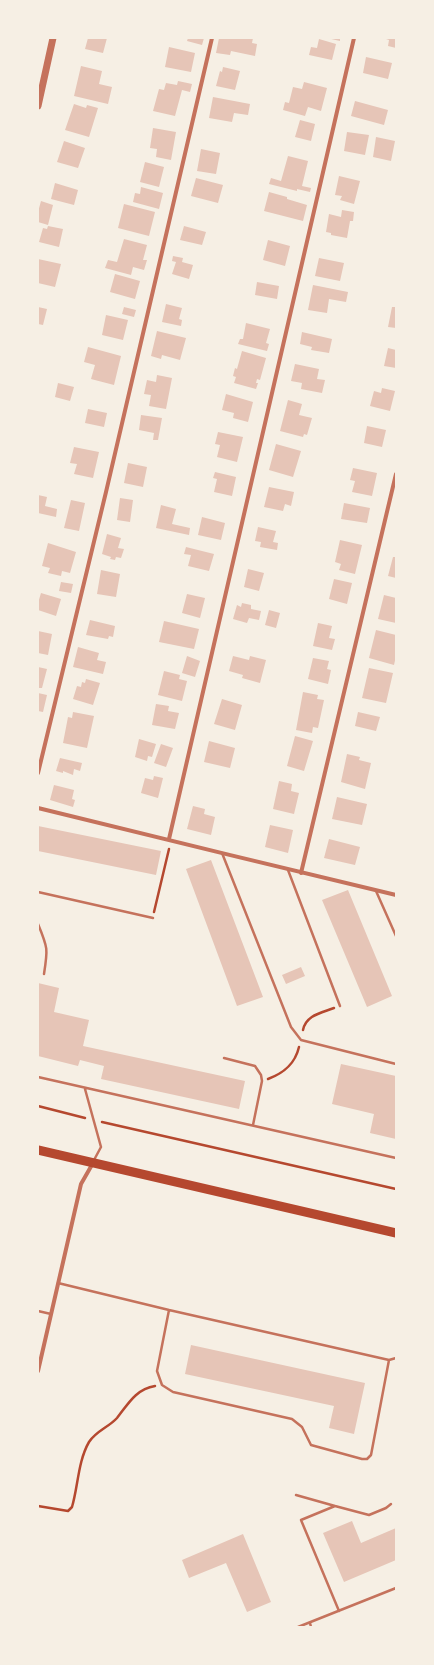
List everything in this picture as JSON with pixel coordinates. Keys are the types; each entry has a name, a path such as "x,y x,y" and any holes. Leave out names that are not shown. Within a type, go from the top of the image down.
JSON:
{"highway":[{"path":"38,1150 396,1233"}],"street":[{"path":"38,102 54,38"},
{"path":"38,773 106,492 212,38"},
{"path":"170,840 354,38"},
{"path":"301,873 396,474"},
{"path":"38,808 396,896"},
{"path":"38,1370 81,1184 93,1162"}],"lane":[{"path":"222,852 291,1027 296,1035 301,1040 396,1064"},
{"path":"288,870 340,1006"},
{"path":"376,891 396,934"},
{"path":"38,892 153,918"},
{"path":"38,924 46,942 48,951 44,974"},
{"path":"224,1058 255,1066 261,1075 262,1081 253,1125"},
{"path":"38,1078 396,1158"},
{"path":"85,1088 101,1147 93,1162"},
{"path":"58,1283 389,1360 396,1358"},
{"path":"169,1310 156,1371 162,1385 173,1392 292,1419 302,1427 311,1445 362,1459 367,1459 371,1455 389,1360"},
{"path":"38,1311 51,1314"},
{"path":"296,1496 369,1515 386,1508 391,1504"},
{"path":"335,1506 301,1520 339,1611"},
{"path":"298,1627 396,1588"},
{"path":"310,1622 311,1627"}],"path":[{"path":"156,904 169,847"},
{"path":"38,1106 396,1189"},
{"path":"38,1506 68,1510 72,1507 82,1460 89,1442 100,1430 116,1419 124,1406 135,1394 151,1387"}],"building":[{"path":"88,38 107,38 103,53 85,49"},
{"path":"188,38 204,38 202,45 187,41"},
{"path":"219,38 253,38 252,43 257,44 255,56 231,51 230,55 216,53"},
{"path":"327,38 340,38 340,41"},
{"path":"383,38 396,38 396,48 388,46 389,40"},
{"path":"319,39 336,44 332,60 309,55 311,47 317,48"},
{"path":"169,47 195,53 191,72 165,67"},
{"path":"366,57 392,63 388,79 363,73"},
{"path":"81,66 102,71 99,84 112,87 108,104 74,96"},
{"path":"223,67 240,71 235,90 216,86 220,71 222,72"},
{"path":"178,81 192,84 190,92 182,90 175,116 153,111 159,89 164,90 166,83 177,85"},
{"path":"304,82 327,88 321,111 308,107 305,116 283,110 285,102 289,103 293,87 302,89"},
{"path":"213,97 250,104 248,115 234,113 232,122 209,118"},
{"path":"355,101 388,110 384,125 351,116"},
{"path":"74,104 86,108 87,105 98,108 89,137 65,130"},
{"path":"300,120 315,124 311,141 295,137"},
{"path":"153,128 176,132 171,160 156,157 157,149 150,148"},
{"path":"347,132 369,135 365,155 344,151"},
{"path":"376,137 395,141 391,161 373,157"},
{"path":"64,141 85,148 78,168 57,162"},
{"path":"201,149 220,153 216,174 197,171"},
{"path":"288,156 308,161 302,186 311,188 310,192 297,189 297,191 269,184 271,178 281,181"},
{"path":"145,162 164,167 159,187 140,182"},
{"path":"339,176 360,181 354,204 340,200 342,196 335,195"},
{"path":"196,178 223,185 218,203 191,196"},
{"path":"55,183 78,190 74,205 51,199"},
{"path":"141,187 163,193 159,209 133,202 135,193 140,194"},
{"path":"269,192 307,205 303,221 264,211"},
{"path":"41,201 53,205 48,225 38,222 38,212"},
{"path":"124,204 155,212 149,236 118,228"},
{"path":"342,210 354,212 353,221 350,221 347,238 331,235 331,233 326,232 329,214 341,217"},
{"path":"48,226 63,229 59,247 39,242 43,228 47,229"},
{"path":"184,226 206,232 202,245 180,240"},
{"path":"124,239 147,245 143,260 147,260 144,270 133,267 131,275 105,268 108,260 117,262"},
{"path":"268,240 290,246 285,266 263,260"},
{"path":"173,256 183,258 182,262 193,265 189,279 172,274 176,262 172,261"},
{"path":"319,258 344,263 340,281 315,276"},
{"path":"38,259 61,264 55,287 38,283"},
{"path":"115,274 140,281 135,299 110,292"},
{"path":"257,282 279,286 277,299 255,295"},
{"path":"313,285 348,292 346,302 329,299 327,313 308,310"},
{"path":"166,304 182,308 179,319 182,320 181,326 162,322"},
{"path":"38,307 47,309 43,325 38,324"},
{"path":"124,307 136,310 134,317 122,314"},
{"path":"392,307 396,307 396,328 388,327"},
{"path":"106,315 128,320 123,340 102,335"},
{"path":"246,323 270,329 266,343 269,344 267,351 238,344 240,339 243,339"},
{"path":"157,331 186,338 180,360 162,355 161,359 151,356"},
{"path":"302,332 332,339 329,353 311,350 312,347 300,344"},
{"path":"88,347 121,356 114,385 91,379 95,365 84,362"},
{"path":"388,348 396,350 396,368 384,366"},
{"path":"242,351 266,358 260,380 257,379 256,383 258,383 256,389 234,383 236,377 233,376 235,368 237,369"},
{"path":"295,364 319,369 317,379 325,380 322,393 301,389 302,383 291,381"},
{"path":"157,375 172,378 166,409 149,406 151,395 144,394 147,380 156,382"},
{"path":"58,383 74,387 70,401 55,397"},
{"path":"382,388 395,391 390,411 370,406 374,391 381,393"},
{"path":"226,394 253,402 248,422 233,418 234,413 222,410"},
{"path":"288,400 302,404 299,415 312,418 307,435 304,434 303,437 280,431"},
{"path":"88,409 107,413 104,427 85,423"},
{"path":"141,415 162,418 158,440 153,440 154,433 139,430"},
{"path":"367,426 386,430 382,447 364,443"},
{"path":"218,432 243,437 237,462 217,457 220,445 215,444"},
{"path":"276,444 301,451 293,477 269,470"},
{"path":"74,447 99,452 93,478 74,474 77,464 70,463"},
{"path":"128,463 147,467 143,487 124,483"},
{"path":"353,468 377,473 372,496 352,492 355,481 350,480"},
{"path":"215,472 236,477 232,496 214,492 217,479 213,478"},
{"path":"269,487 294,492 291,506 285,504 283,511 264,507"},
{"path":"38,495 47,497 45,506 57,509 56,517 38,513"},
{"path":"120,498 133,500 130,522 117,520"},
{"path":"71,500 85,503 79,531 64,528"},
{"path":"344,503 370,508 367,523 341,519"},
{"path":"161,505 176,509 172,524 190,528 189,535 156,528"},
{"path":"202,517 225,523 221,540 198,535"},
{"path":"258,527 276,531 273,542 278,543 277,550 260,547 261,542 255,541"},
{"path":"107,534 121,538 118,548 124,549 121,558 116,557 115,560 110,559 111,557 102,554"},
{"path":"340,540 362,545 355,574 339,570 341,564 335,562"},
{"path":"48,543 76,552 70,573 62,571 61,576 48,573 50,568 42,566"},
{"path":"186,547 214,554 209,571 188,566 191,555 184,554"},
{"path":"393,557 396,557 396,578 388,576"},
{"path":"248,569 264,573 259,591 244,587"},
{"path":"101,570 120,574 116,597 97,594"},
{"path":"334,579 352,583 347,604 329,599"},
{"path":"61,582 73,584 71,593 59,591"},
{"path":"41,593 61,599 56,616 38,610 38,603"},
{"path":"187,594 205,598 200,618 182,613"},
{"path":"384,595 396,598 396,623 378,619"},
{"path":"242,603 251,605 251,609 261,611 259,620 249,618 247,623 233,619 237,605 241,607"},
{"path":"269,610 280,613 276,628 265,625"},
{"path":"90,620 115,626 113,637 109,636 108,639 86,635"},
{"path":"164,621 199,629 194,649 159,642"},
{"path":"318,623 332,626 329,638 335,639 332,650 313,646"},
{"path":"376,630 396,635 396,656 394,665 369,658"},
{"path":"38,631 52,634 48,655 38,653"},
{"path":"78,647 99,653 97,660 106,662 103,674 73,667"},
{"path":"187,656 200,661 195,677 182,673"},
{"path":"233,656 249,660 250,656 266,660 260,683 242,678 243,675 229,671"},
{"path":"313,658 329,661 327,669 331,670 328,684 308,679"},
{"path":"38,667 47,669 42,688 38,688"},
{"path":"369,668 393,673 386,703 362,698"},
{"path":"164,671 180,675 179,679 187,681 182,701 158,695"},
{"path":"86,679 100,683 93,705 73,699 77,686 81,687 82,682 85,683"},
{"path":"303,692 318,695 317,699 324,700 318,728 313,727 312,733 296,730"},
{"path":"38,693 47,695 43,712 38,711"},
{"path":"222,699 242,705 235,730 214,724"},
{"path":"156,704 169,706 168,711 179,713 175,729 152,725"},
{"path":"73,712 94,716 87,748 63,743 68,717 72,718"},
{"path":"358,712 380,717 376,731 355,726"},
{"path":"295,736 313,741 304,771 287,766"},
{"path":"139,739 156,744 152,757 148,756 147,761 135,757"},
{"path":"209,741 235,748 230,768 204,762"},
{"path":"161,744 173,748 166,767 154,763"},
{"path":"347,754 360,757 359,760 371,763 365,789 341,782"},
{"path":"60,758 82,763 80,771 74,769 73,775 63,771 63,773 56,771"},
{"path":"154,776 163,778 158,798 141,793 145,778 153,780"},
{"path":"279,781 292,784 291,791 299,793 294,814 273,809"},
{"path":"54,785 74,790 72,799 75,800 73,807 50,800"},
{"path":"337,797 367,804 362,825 332,819"},
{"path":"193,806 205,809 204,814 215,817 211,835 187,829"},
{"path":"270,825 293,830 288,853 265,847"},
{"path":"38,826 161,851 156,875 38,851"},
{"path":"329,839 360,847 355,865 324,858"},
{"path":"211,860 263,997 237,1006 186,869"},
{"path":"348,890 392,996 367,1007 322,900"},
{"path":"301,967 305,976 286,984 282,975"},
{"path":"38,983 59,988 54,1012 89,1020 83,1046 245,1081 239,1109 101,1079 104,1066 80,1060 78,1066 38,1056"},
{"path":"341,1064 396,1076 396,1139 370,1133 374,1114 332,1104"},
{"path":"191,1345 365,1383 354,1434 329,1428 334,1406 185,1374"},
{"path":"352,1521 361,1543 396,1528 396,1560 344,1582 323,1533"},
{"path":"243,1534 271,1602 247,1612 226,1563 189,1578 182,1560"}]}
